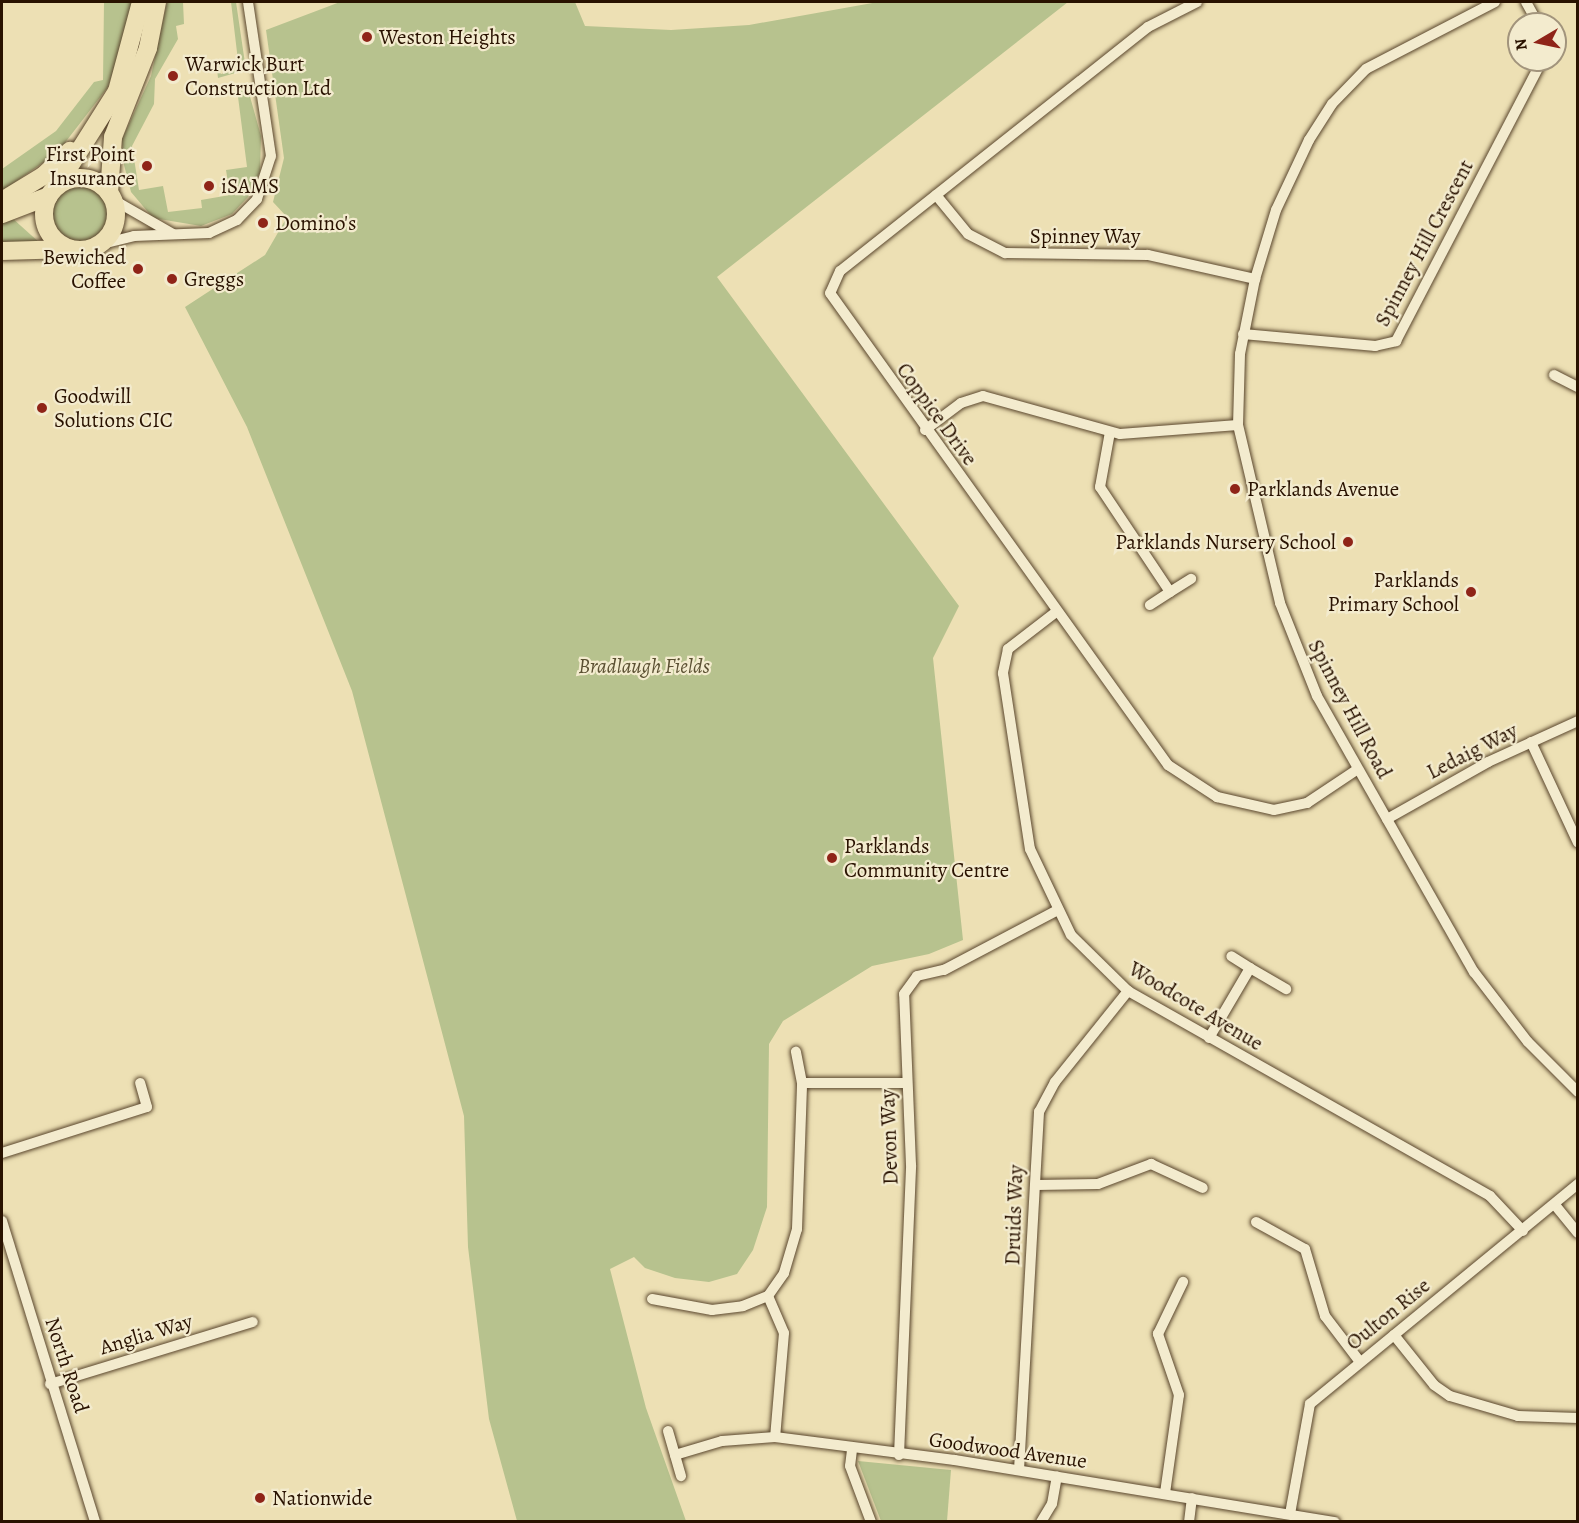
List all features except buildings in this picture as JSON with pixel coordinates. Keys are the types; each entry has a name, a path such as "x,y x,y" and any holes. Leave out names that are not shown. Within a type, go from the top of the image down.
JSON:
{"main road":[{"path":"70,249 46,227 52,192 98,121 128,61 141,2"},
{"path":"2,251 70,249 98,245 113,228 111,196 113,137 148,48 157,2"},
{"path":"2,201 43,177 98,121"},
{"path":"2,214 82,178 111,196"}],"street":[{"path":"98,245 209,233 237,220 266,182 268,130 248,2"},
{"name":"Coppice Drive","path":"1197,2 1148,27 840,271 830,287 839,311 1159,756 1201,789 1252,808 1285,809 1312,800 1358,769"},
{"name":"Spinney Hill Road","path":"1494,2 1384,56 1332,104 1291,174 1255,279 1243,334 1238,425 1251,498 1287,626 1317,696 1489,994 1578,1092"},
{"name":"Spinney Hill Crescent","path":"1243,334 1375,346 1396,341 1536,72"},
{"name":"Spinney Way","path":"936,195 968,234 1005,253 1148,255 1255,279"},
{"path":"111,196 176,235"},
{"path":"1554,375 1578,387"},
{"path":"925,430 961,403 983,396 1110,432 1238,425"},
{"path":"1110,432 1100,487 1170,592"},
{"path":"1150,605 1191,579"},
{"name":"Woodcote Avenue","path":"1056,612 1014,642 1003,662 1026,833 1056,911 1081,949 1128,991 1490,1196 1523,1232"},
{"name":"Ledaig Way","path":"1387,819 1531,742 1578,721"},
{"path":"1531,742 1578,843"},
{"name":"Devon Way","path":"899,1455 911,1165 903,1007 909,981 944,970 1056,911"},
{"path":"1230,956 1286,989"},
{"path":"1209,1038 1250,968"},
{"name":"Druids Way","path":"1019,1470 1043,1101 1128,991"},
{"path":"652,1299 712,1310 768,1296 795,1245 802,1083 796,1052"},
{"path":"2,1153 147,1107 140,1083"},
{"path":"802,1083 906,1083"},
{"path":"1036,1185 1098,1184 1151,1164 1203,1188"},
{"name":"Oulton Rise","path":"1290,1514 1310,1404 1523,1232 1578,1184"},
{"path":"1555,1205 1578,1233"},
{"name":"North Road","path":"2,1221 50,1384 95,1521"},
{"path":"1256,1222 1305,1249 1321,1308 1360,1362"},
{"path":"1165,1493 1179,1395 1158,1334 1183,1282"},
{"path":"768,1296 784,1333 775,1437"},
{"name":"Anglia Way","path":"50,1384 253,1322"},
{"path":"1394,1335 1434,1385 1450,1396 1518,1416 1578,1418"},
{"path":"668,1431 681,1476"},
{"name":"Goodwood Avenue","path":"675,1455 722,1441 775,1437 852,1450 1019,1470 1332,1521"},
{"path":"852,1450 850,1466 871,1521"},
{"path":"1041,1521 1052,1504 1057,1476"},
{"path":"1189,1521 1192,1498"}],"green space":[{"path":"104,2 135,2 108,87 57,153 2,191 2,169 56,131 94,82 103,80"},
{"path":"167,2 183,2 184,24 176,26 178,39 155,79 154,104 132,146 139,190 163,186 168,212 202,208 201,200 230,195 226,170 247,167 237,89 249,93 261,136 260,172 248,197 232,214 201,226 153,218 131,192 123,161 122,139 151,76"},
{"path":"231,2 236,2 246,70 218,78 217,69 221,74 239,69"},
{"name":"Bradlaugh Fields","path":"340,2 575,2 585,26 671,30 749,25 878,2 1068,2 717,277 959,606 933,658 963,940 929,954 872,966 783,1021 769,1044 767,1207 753,1250 737,1274 709,1282 675,1278 645,1268 634,1257 610,1269 646,1408 686,1521 517,1521 489,1419 468,1247 464,1116 352,691 247,427 185,307 265,255 287,217 273,202 284,158 266,30"},
{"path":"80,187 90,189 99,195 105,204 107,214 105,224 99,233 90,239 80,241 70,239 61,233 55,224 53,214 55,204 61,195 70,189"},
{"path":"11,217 41,244 2,245 2,221"},
{"path":"858,1461 951,1470 947,1521 881,1521"}],"place":[{"name":"Weston Heights","path":"367,37"},
{"name":"Warwick Burt Construction Ltd","path":"173,76"},
{"name":"First Point Insurance","path":"147,166"},
{"name":"iSAMS","path":"209,186"},
{"name":"Domino's","path":"263,223"},
{"name":"Bewiched Coffee","path":"138,269"},
{"name":"Greggs","path":"172,279"},
{"name":"Goodwill Solutions CIC","path":"42,408"},
{"name":"Parklands Avenue","path":"1235,489"},
{"name":"Parklands Nursery School","path":"1348,542"},
{"name":"Parklands Primary School","path":"1471,592"},
{"name":"Parklands Community Centre","path":"832,858"},
{"name":"Nationwide","path":"260,1498"}]}
